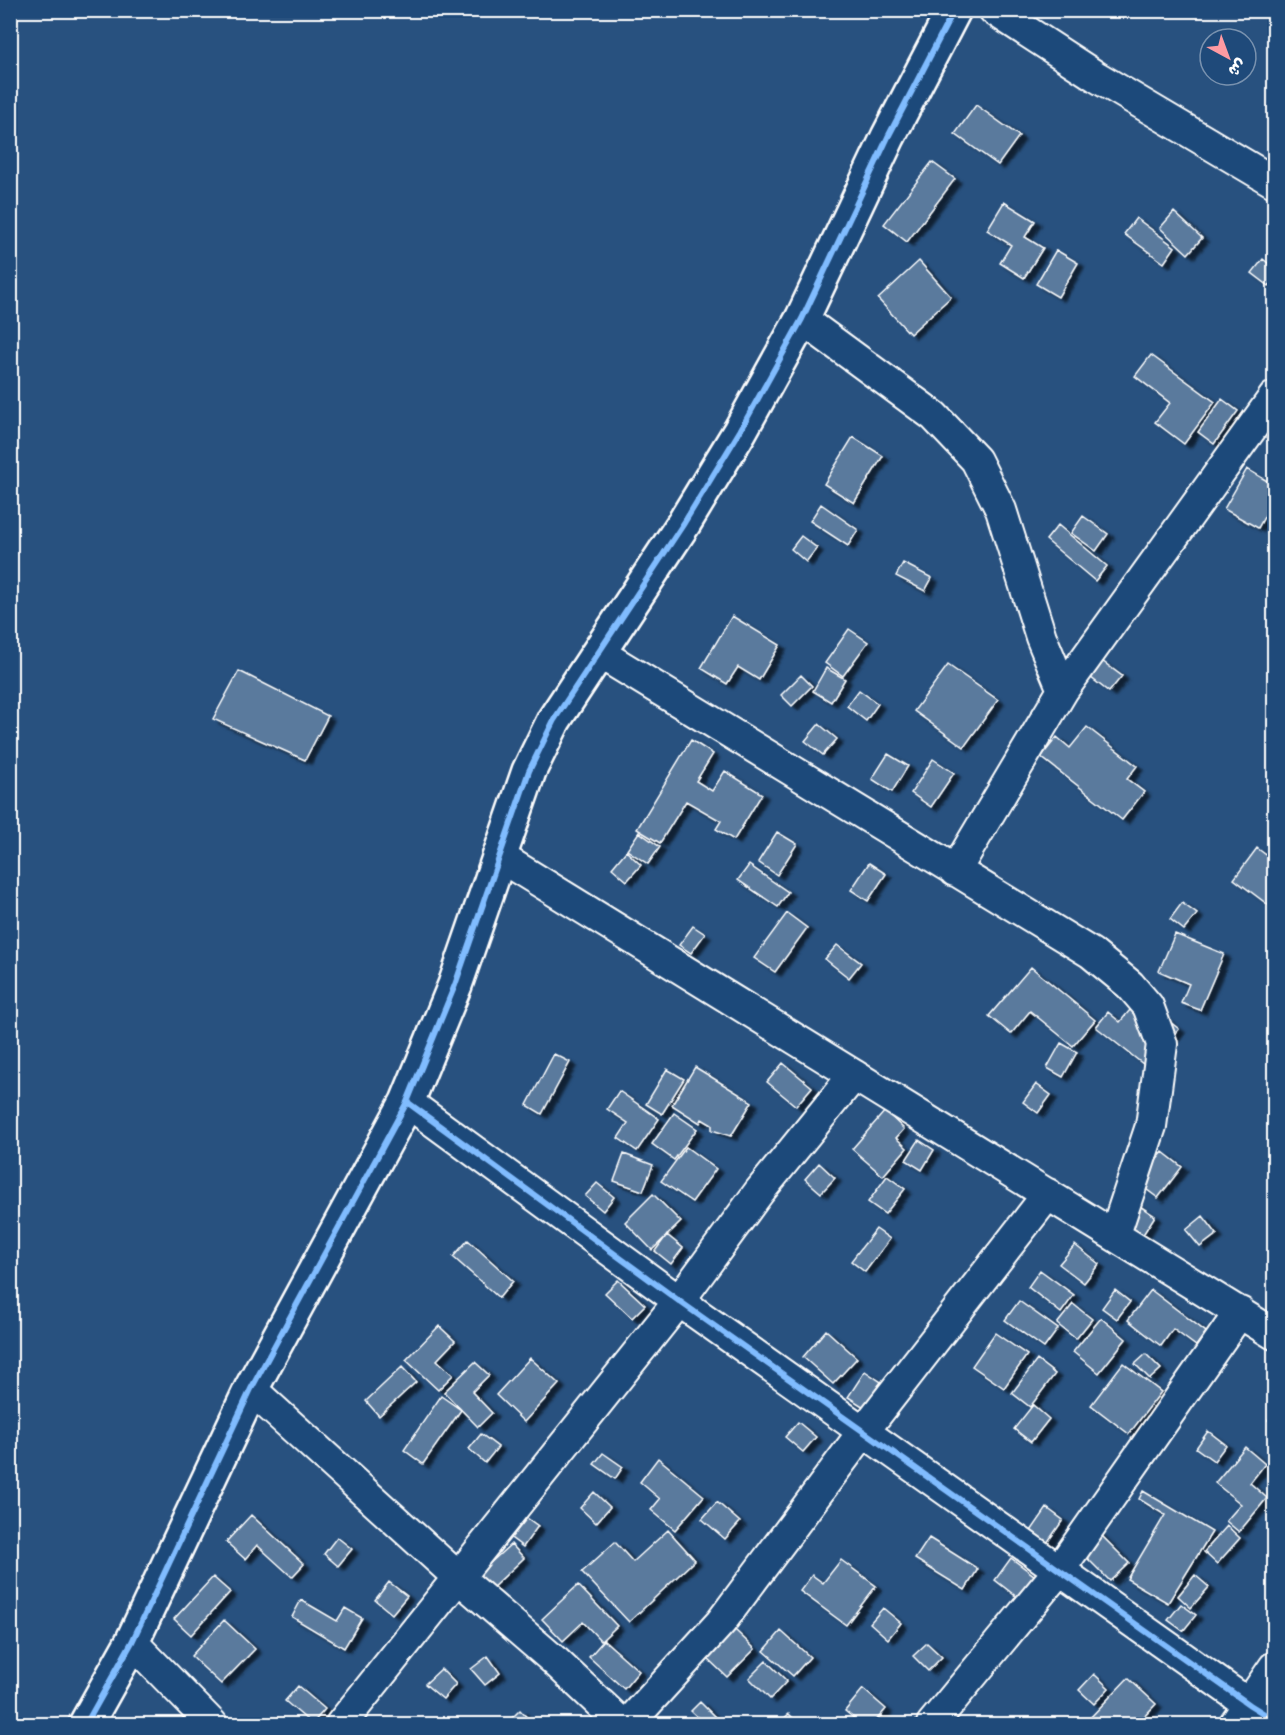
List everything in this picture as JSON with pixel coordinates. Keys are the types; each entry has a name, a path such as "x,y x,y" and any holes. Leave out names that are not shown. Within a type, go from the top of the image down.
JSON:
{"street":[{"path":"86,1725 132,1642 251,1389 407,1102 455,985 529,771 554,720 684,523 740,431 802,319 888,137 954,10"},
{"path":"994,10 1097,77 1275,182"},
{"path":"802,319 934,416 976,460 1001,510 1041,637 1063,690"},
{"path":"955,871 1063,690 1275,397"},
{"path":"598,652 1091,953 1130,985 1148,1006 1162,1044 1151,1126 1115,1234"},
{"path":"500,857 1275,1334"},
{"path":"341,1725 460,1579 679,1301 759,1192 854,1076"},
{"path":"407,1102 679,1301 1060,1569 1253,1717 1275,1667"},
{"path":"628,1725 721,1622 863,1432 1048,1194"},
{"path":"932,1725 1060,1569 1240,1312"},
{"path":"251,1389 460,1579 555,1661 622,1725"},
{"path":"132,1642 212,1725"}],"building":[{"path":"976,105 1019,136 998,165 955,134"},
{"path":"932,162 955,179 907,242 884,224"},
{"path":"1004,202 1035,221 1025,237 1043,248 1024,278 1000,263 1011,245 987,230"},
{"path":"1174,212 1202,238 1188,254 1160,228"},
{"path":"1136,218 1175,247 1164,263 1124,234"},
{"path":"1056,250 1078,263 1058,297 1036,284"},
{"path":"1263,259 1274,268 1274,279 1269,286 1252,273"},
{"path":"919,261 951,297 910,334 878,299"},
{"path":"1151,355 1215,402 1184,444 1155,422 1170,403 1135,376"},
{"path":"1222,399 1238,411 1214,444 1198,432"},
{"path":"853,437 883,456 854,503 824,484"},
{"path":"1247,469 1274,485 1274,499 1258,528 1224,509"},
{"path":"821,504 858,530 848,546 810,521"},
{"path":"1083,516 1108,534 1096,551 1071,533"},
{"path":"1058,525 1107,566 1095,581 1046,540"},
{"path":"801,536 817,548 806,562 791,549"},
{"path":"903,563 932,578 925,591 896,576"},
{"path":"732,616 780,645 759,680 738,667 727,684 701,668"},
{"path":"849,629 868,642 843,676 825,663"},
{"path":"1102,661 1122,676 1109,692 1090,677"},
{"path":"948,665 998,700 964,747 914,711"},
{"path":"826,668 845,679 831,702 813,691"},
{"path":"239,671 328,716 305,760 213,719"},
{"path":"801,675 812,686 792,706 781,695"},
{"path":"859,690 878,704 866,721 847,706"},
{"path":"819,724 837,739 823,755 805,741"},
{"path":"1087,727 1137,766 1127,779 1144,792 1122,820 1041,757 1057,737 1070,748"},
{"path":"691,740 713,754 696,781 712,791 725,771 762,794 734,840 716,829 721,821 686,801 660,843 637,829"},
{"path":"888,754 908,766 892,792 872,779"},
{"path":"933,759 954,773 931,807 911,793"},
{"path":"639,832 660,847 648,864 627,850"},
{"path":"777,832 797,844 777,875 758,862"},
{"path":"1257,848 1274,861 1274,903 1271,907 1234,879"},
{"path":"626,851 641,865 627,881 612,868"},
{"path":"869,863 886,874 868,901 851,890"},
{"path":"749,865 788,892 778,907 738,880"},
{"path":"1182,903 1197,914 1184,930 1170,919"},
{"path":"787,913 807,928 775,972 754,958"},
{"path":"693,926 705,934 691,953 679,945"},
{"path":"1175,934 1224,954 1200,1010 1181,1003 1189,984 1159,971"},
{"path":"837,945 861,963 849,978 825,959"},
{"path":"1031,967 1095,1020 1073,1046 1030,1011 1011,1034 989,1016"},
{"path":"1140,998 1179,1029 1148,1068 1096,1027 1108,1012 1120,1022"},
{"path":"1061,1043 1077,1052 1063,1077 1047,1068"},
{"path":"554,1054 570,1062 542,1114 527,1105"},
{"path":"783,1063 812,1087 796,1106 767,1082"},
{"path":"695,1067 752,1102 731,1136 712,1130 712,1125 702,1119 700,1123 672,1105"},
{"path":"667,1069 684,1079 662,1114 646,1104"},
{"path":"1036,1084 1051,1095 1038,1113 1023,1102"},
{"path":"619,1091 659,1119 637,1151 618,1138 628,1123 607,1109"},
{"path":"885,1111 904,1129 896,1138 907,1148 883,1176 852,1149"},
{"path":"674,1113 697,1129 674,1160 652,1144"},
{"path":"919,1140 934,1150 922,1170 906,1160"},
{"path":"686,1147 716,1169 692,1202 661,1181"},
{"path":"1163,1152 1182,1167 1158,1198 1138,1183"},
{"path":"624,1154 653,1165 643,1191 614,1181"},
{"path":"819,1163 835,1178 821,1193 805,1179"},
{"path":"887,1176 905,1189 885,1214 868,1202"},
{"path":"597,1183 614,1197 603,1211 585,1196"},
{"path":"653,1194 681,1222 652,1250 625,1222"},
{"path":"1129,1199 1155,1216 1135,1247 1109,1229"},
{"path":"1203,1216 1217,1234 1200,1247 1186,1230"},
{"path":"876,1229 890,1239 865,1272 851,1261"},
{"path":"667,1235 683,1248 671,1264 655,1251"},
{"path":"468,1240 513,1281 499,1298 453,1257"},
{"path":"1075,1245 1099,1264 1084,1283 1059,1264"},
{"path":"1040,1270 1074,1295 1061,1313 1028,1287"},
{"path":"618,1280 645,1305 632,1318 605,1293"},
{"path":"1115,1290 1130,1302 1117,1319 1102,1308"},
{"path":"1151,1290 1206,1332 1196,1346 1173,1329 1161,1346 1128,1320"},
{"path":"1019,1301 1058,1329 1044,1348 1005,1320"},
{"path":"1073,1304 1092,1319 1076,1339 1057,1324"},
{"path":"1101,1318 1126,1339 1099,1373 1073,1352"},
{"path":"439,1326 455,1341 437,1360 453,1375 438,1390 406,1360"},
{"path":"826,1330 857,1358 833,1384 803,1357"},
{"path":"995,1333 1027,1355 1004,1388 972,1366"},
{"path":"1146,1354 1161,1369 1150,1379 1135,1364"},
{"path":"530,1358 559,1384 524,1422 496,1395"},
{"path":"1037,1360 1055,1374 1030,1407 1012,1393"},
{"path":"475,1362 489,1375 472,1392 492,1413 478,1427 444,1392"},
{"path":"1123,1363 1161,1392 1129,1434 1091,1405"},
{"path":"402,1367 416,1382 379,1416 366,1401"},
{"path":"865,1371 881,1382 864,1407 848,1397"},
{"path":"441,1396 461,1410 423,1464 404,1450"},
{"path":"1033,1405 1049,1419 1031,1442 1014,1429"},
{"path":"1274,1410 1274,1424 1268,1420"},
{"path":"798,1422 816,1437 803,1452 785,1437"},
{"path":"1208,1431 1226,1445 1214,1461 1196,1448"},
{"path":"481,1434 498,1447 485,1463 469,1449"},
{"path":"1245,1447 1265,1464 1250,1483 1267,1498 1239,1532 1226,1521 1241,1504 1215,1483"},
{"path":"603,1453 623,1467 615,1479 594,1464"},
{"path":"658,1458 704,1496 675,1530 651,1510 660,1499 640,1482"},
{"path":"1143,1491 1212,1532 1168,1603 1127,1579 1165,1515 1139,1499"},
{"path":"594,1492 610,1507 596,1523 580,1508"},
{"path":"717,1502 740,1522 725,1539 702,1519"},
{"path":"1047,1508 1063,1520 1047,1543 1031,1531"},
{"path":"251,1515 304,1564 292,1577 257,1545 245,1559 226,1542"},
{"path":"527,1518 538,1526 523,1547 511,1538"},
{"path":"1227,1526 1240,1538 1217,1564 1204,1552"},
{"path":"668,1530 695,1560 629,1622 582,1572 615,1542 633,1562"},
{"path":"1097,1531 1129,1563 1110,1581 1079,1550"},
{"path":"337,1537 352,1549 338,1566 324,1554"},
{"path":"929,1538 978,1569 965,1590 915,1559"},
{"path":"511,1544 524,1558 489,1591 476,1576"},
{"path":"1011,1558 1039,1579 1022,1601 995,1580"},
{"path":"841,1560 876,1586 846,1625 800,1591 812,1575 823,1583"},
{"path":"1195,1575 1209,1587 1191,1608 1178,1596"},
{"path":"213,1577 230,1592 191,1635 174,1619"},
{"path":"389,1582 407,1596 392,1614 375,1600"},
{"path":"578,1585 617,1626 601,1641 583,1622 563,1641 542,1619"},
{"path":"301,1600 337,1621 345,1608 362,1618 344,1648 292,1617"},
{"path":"1181,1604 1196,1615 1183,1631 1168,1620"},
{"path":"883,1608 901,1623 888,1639 870,1623"},
{"path":"224,1620 255,1649 221,1684 191,1656"},
{"path":"735,1630 755,1649 727,1677 708,1659"},
{"path":"781,1631 810,1657 793,1676 764,1651"},
{"path":"604,1640 639,1671 624,1689 589,1657"},
{"path":"927,1643 942,1657 928,1671 913,1656"},
{"path":"488,1656 500,1673 485,1685 471,1669"},
{"path":"766,1661 787,1681 770,1699 749,1678"},
{"path":"441,1669 456,1684 443,1699 425,1684"},
{"path":"1094,1674 1109,1688 1094,1704 1079,1690"},
{"path":"1128,1678 1156,1704 1137,1724 1095,1724 1089,1719"},
{"path":"298,1686 325,1709 312,1724 285,1701"},
{"path":"863,1689 886,1709 873,1724 861,1724 845,1711"},
{"path":"700,1702 717,1719 711,1724 705,1724 691,1711"},
{"path":"520,1710 533,1724 508,1722"},
{"path":"789,1714 799,1724 777,1724"}],"cycle path":[{"path":"86,1724 132,1642 251,1389 407,1102 455,985 529,771 554,720 684,523 740,431 802,319 888,137 954,10"},
{"path":"407,1102 679,1301 1274,1720"}]}
